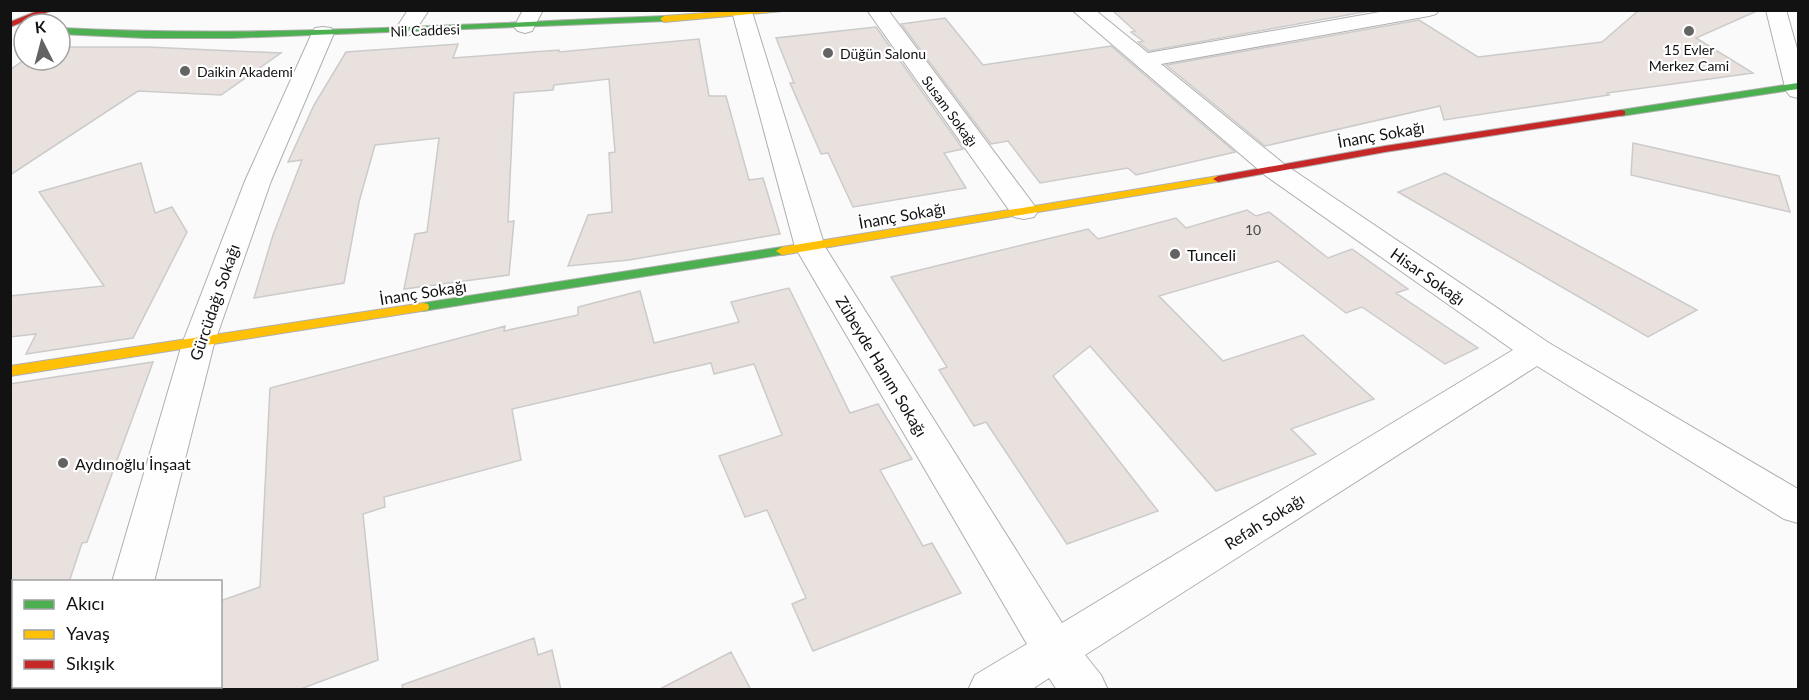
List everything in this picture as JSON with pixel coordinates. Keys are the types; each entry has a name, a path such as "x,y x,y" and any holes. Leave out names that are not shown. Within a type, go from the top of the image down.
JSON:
{"street":[{"path":"406,30 419,10"},
{"name":"Nil Caddesi","path":"72,32 102,34 323,33 406,30 529,19 789,10"},
{"name":"Susam Sokağı","path":"877,10 1024,211"},
{"name":"Hisar Sokağı","path":"1082,10 1275,170 1537,351 1798,508"},
{"path":"1143,61 1429,10"},
{"path":"1776,10 1798,88"},
{"name":"Zübeyde Hanım Sokağı","path":"744,13 810,247 1054,651 1085,690"},
{"name":"Gürcüdağı Sokağı","path":"134,580 198,344 254,190 323,33"},
{"name":"İnanç Sokağı","path":"10,371 198,344 810,247 1275,170 1385,149 1798,88"},
{"name":"Refah Sokağı","path":"991,690 1537,351"}],"building":[{"path":"1112,10 1375,10 1149,51 1138,42 1143,41 1131,32 1135,31"},
{"path":"1639,10 1759,10 1696,38 1753,73 1607,93 1609,95 1444,120 1440,106 1265,146 1166,65 1419,20 1478,57 1602,42"},
{"path":"945,18 983,65 1111,46 1235,152 1136,175 1128,168 1040,183 1008,141 991,144 901,24"},
{"path":"876,27 963,149 944,153 966,188 853,207 828,153 821,154 790,83 794,83 776,38"},
{"path":"699,39 709,96 726,96 749,180 763,178 780,234 629,260 568,266 588,215 612,212 609,153 615,152 609,79 554,85 553,90 514,93 508,222 514,221 509,275 404,289 415,234 427,232 439,138 375,145 359,202 344,283 254,298 273,235 302,160 288,162 314,105 346,52 458,44 453,58 559,50 559,52"},
{"path":"72,47 147,47 281,53 221,95 138,91 10,175 10,70 12,69 12,72 72,72"},
{"path":"1633,143 1779,176 1790,212 1631,175"},
{"path":"141,163 155,213 172,207 187,232 133,338 26,354 36,334 10,337 10,296 104,286 39,192"},
{"path":"1445,173 1697,310 1648,337 1398,192"},
{"path":"1247,210 1256,216 1269,212 1328,258 1352,249 1408,289 1396,293 1478,348 1445,364 1362,307 1346,313 1278,261 1159,296 1223,361 1303,335 1374,399 1291,429 1316,454 1216,491 1090,346 1053,376 1158,511 1067,544 986,422 974,426 939,370 947,367 891,277 1088,229 1098,239 1176,218 1186,228"},
{"path":"789,288 850,413 878,404 912,459 880,470 923,546 932,543 961,593 813,651 792,604 806,598 767,510 745,517 719,456 782,435 754,364 714,374 711,363 512,409 521,460 384,497 385,507 363,514 378,660 298,690 220,690 222,688 222,600 260,587 270,388 505,326 504,331 578,315 578,307 640,291 654,343 739,322 731,302"},
{"name":"Aydınoğlu İnşaat","path":"153,362 87,542 82,543 70,580 12,580 10,582 10,384"},
{"path":"534,638 538,655 552,650 561,690 403,690 402,685"},
{"path":"731,652 751,690 658,690"}],"traffic: fast":[{"path":"72,32 146,35 232,35 664,19"},
{"path":"1621,113 1798,86"},
{"path":"423,307 782,251"}],"traffic: slow":[{"path":"664,19 789,10"},
{"path":"782,251 1218,179"},
{"path":"10,371 423,307"}],"traffic: jam":[{"path":"10,25 49,10"},
{"path":"1218,179 1385,149 1621,113"}],"place":[{"name":"15 Evler Merkez Cami","path":"1689,31"},
{"name":"Düğün Salonu","path":"828,53"},
{"name":"Daikin Akademi","path":"185,71"},
{"name":"Tunceli","path":"1175,254"},
{"name":"Aydınoğlu İnşaat","path":"63,463"}]}
